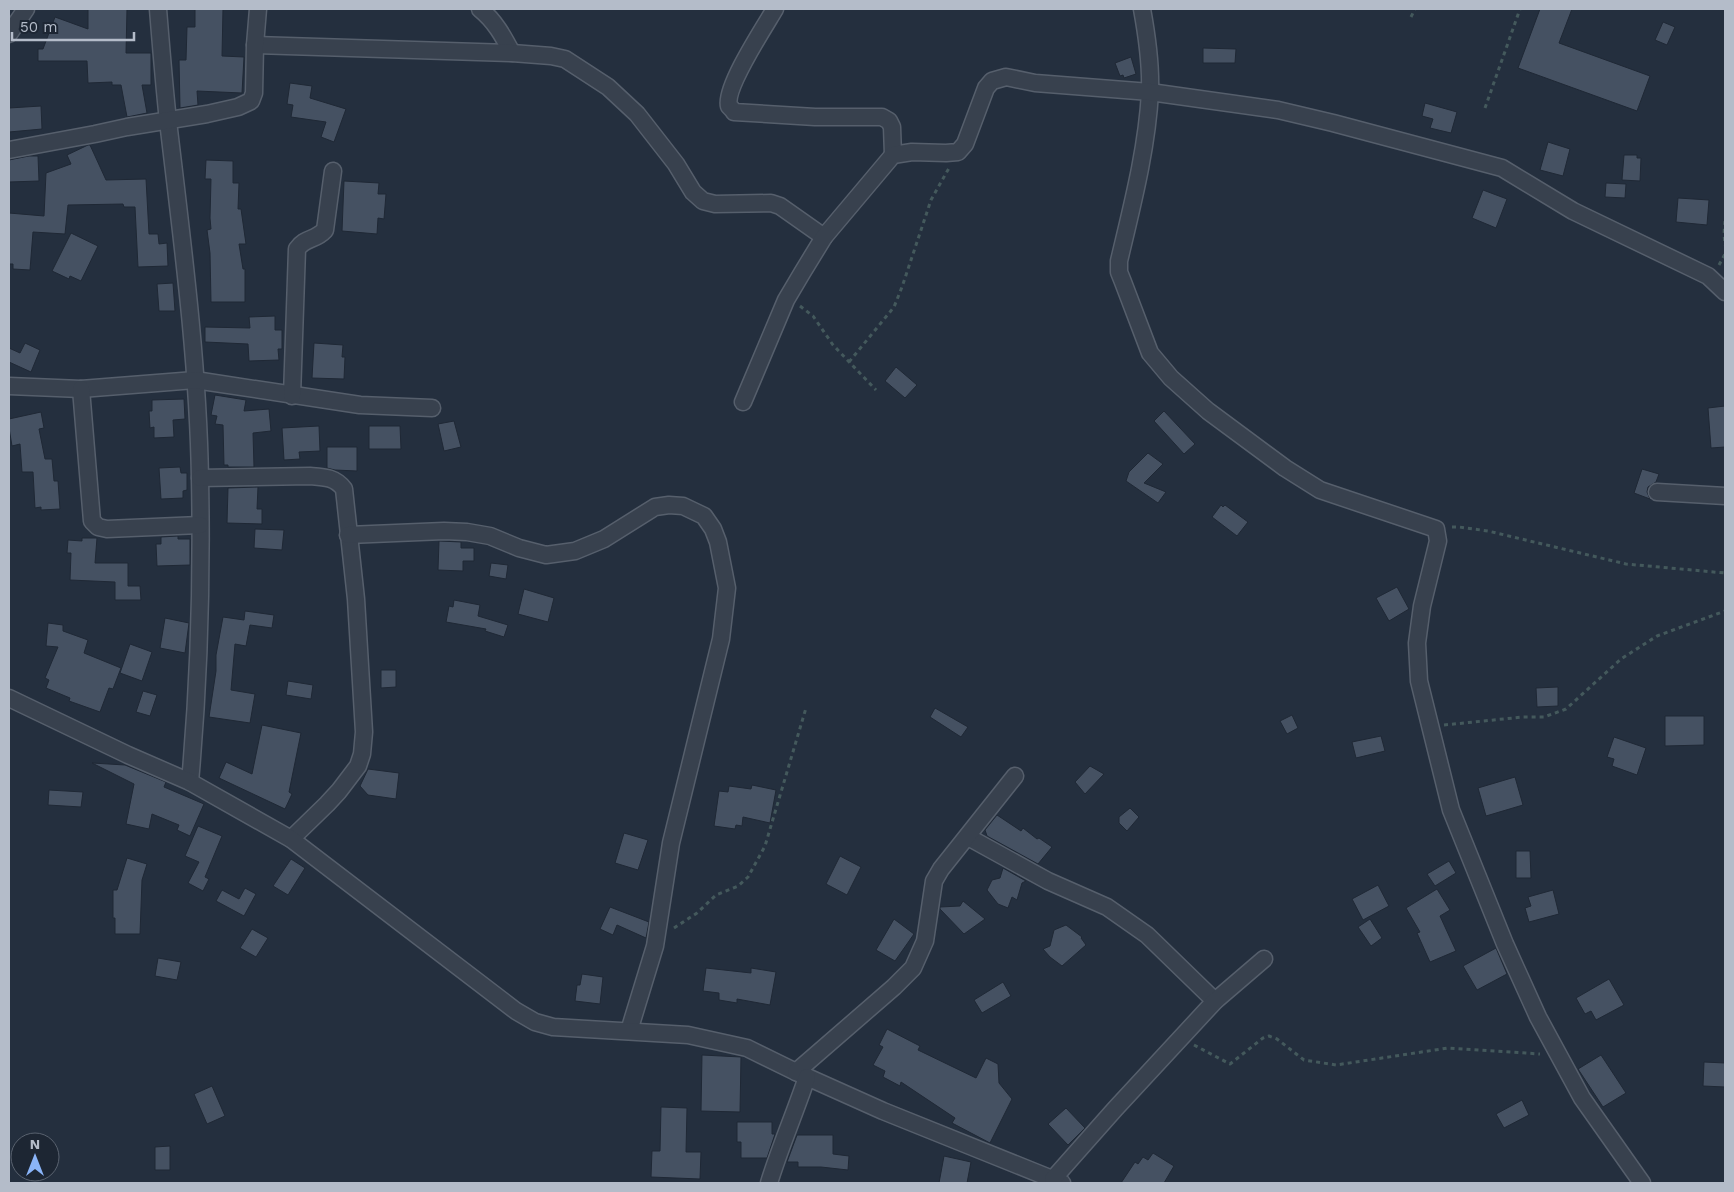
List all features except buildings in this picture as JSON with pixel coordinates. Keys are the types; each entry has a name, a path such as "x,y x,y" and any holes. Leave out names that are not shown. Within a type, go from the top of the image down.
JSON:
{"street":[{"path":"9,34 26,9"},
{"path":"158,9 168,120 185,261 195,380 200,478 198,663 190,782"},
{"path":"9,150 230,109 251,101 254,93 254,45 258,9"},
{"path":"480,9 490,17 512,53"},
{"path":"775,9 732,85 729,106 734,112 815,117 882,117 889,121 892,127 893,155"},
{"path":"1142,9 1148,40 1150,92 1135,194 1119,261 1119,272 1150,353 1171,378 1208,411 1284,468 1320,490 1436,529 1438,541 1422,606 1418,643 1418,681 1451,810 1504,944 1538,1017 1582,1098 1642,1183"},
{"path":"254,45 512,53 564,59 608,87 637,114 676,164 692,192 703,201 715,204 771,203 780,206 824,237"},
{"path":"743,402 786,300 824,237 893,155 912,152 946,154 958,152 964,144 986,88 992,81 998,78 1035,83 1150,92 1278,110 1502,168 1573,211 1708,276 1725,292"},
{"path":"292,396 297,249 301,242 319,236 325,230 333,171"},
{"path":"9,386 81,388 195,380 360,405 432,408"},
{"path":"81,388 92,521 98,527 107,529 200,525"},
{"path":"200,478 310,476 338,482 344,489 356,600 364,732 362,754 358,766 339,790 312,820 291,839"},
{"path":"1657,492 1725,496"},
{"path":"348,535 444,531 467,532 490,536 519,548 546,555 575,551 604,539 654,507 669,505 683,506 704,516 713,529 718,542 727,588 722,631 671,844 656,940 628,1031"},
{"path":"9,698 128,755 190,782 291,839 516,1011 535,1022 553,1027 688,1035 747,1048 802,1075 883,1110 1058,1181 1114,1109 1215,1001 1264,959"},
{"path":"770,1183 779,1151 795,1114 802,1075 913,968 925,941 934,881 941,869 1015,776"},
{"path":"968,837 1048,881 1107,907 1147,935 1215,1001"}],"path":[{"path":"1411,17 1415,9"},
{"path":"1485,108 1520,9"},
{"path":"849,362 894,307 931,200 958,152"},
{"path":"1725,221 1725,245"},
{"path":"786,300 808,312 833,345 876,390"},
{"path":"1436,529 1460,527 1488,531 1626,564 1725,573"},
{"path":"1431,726 1523,717 1544,717 1566,709 1621,659 1658,636 1725,611"},
{"path":"656,940 697,914 716,895 738,886 748,877 765,846 806,708"},
{"path":"1180,1038 1230,1064 1263,1038 1269,1036 1277,1039 1304,1060 1336,1065 1448,1048 1558,1055"}]}
